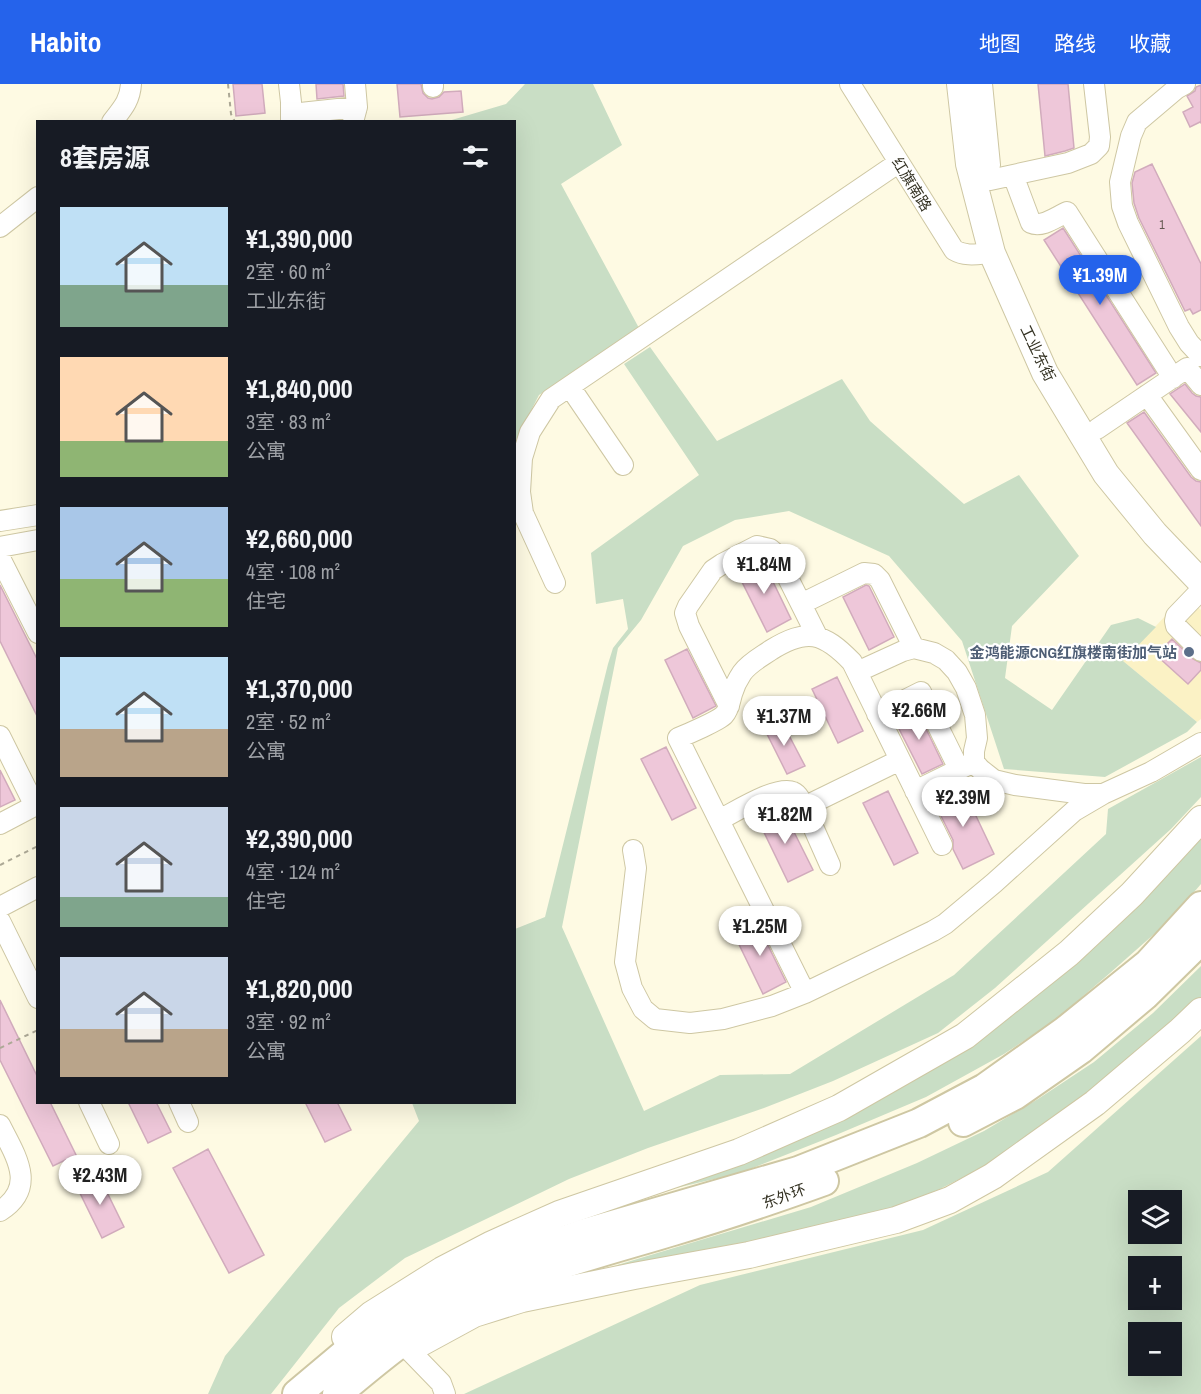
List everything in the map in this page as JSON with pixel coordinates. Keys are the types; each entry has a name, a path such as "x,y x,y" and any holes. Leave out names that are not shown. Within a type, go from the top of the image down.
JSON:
{"highway":[{"path":"297,1394 372,1331 422,1301 483,1269 582,1234 798,1171 929,1118 985,1088 1065,1031 1148,964 1201,906"},
{"name":"东外环","path":"337,1394 402,1340 450,1311 518,1279 582,1257 765,1203 862,1167 941,1134 1015,1095 1081,1049 1145,995 1201,939"}],"main road":[{"name":"工业东街","path":"960,84 969,164 992,253 1046,373 1107,474 1155,534 1201,582"},
{"name":"工业东街","path":"979,84 986,164 1002,177 1009,249 1060,366 1118,465 1165,526 1201,565"},
{"path":"297,1394 334,1347 372,1314 442,1270 492,1244 559,1214 739,1152 839,1108 965,1036 1069,953 1132,894 1201,819"},
{"path":"337,1394 474,1314 522,1299 749,1255 896,1220 950,1200 993,1176 1095,1103 1201,1011"}],"street":[{"path":"114,120 126,104 131,84"},
{"path":"289,84 291,118 355,114 355,84"},
{"name":"红旗南路","path":"850,84 954,250 966,255 992,253"},
{"path":"1094,84 1099,146 1091,154 1081,159 1002,177 1035,225 1067,212 1173,378"},
{"path":"1185,84 1137,123 1131,136 1122,173 1120,195 1128,223 1179,327 1201,356"},
{"path":"555,583 523,513 520,492 522,458 530,432 551,399 898,164"},
{"path":"0,227 36,198"},
{"path":"1097,429 1187,368 1201,385"},
{"path":"570,387 623,465"},
{"path":"1147,395 1201,470"},
{"path":"0,521 36,515"},
{"path":"0,547 36,540"},
{"path":"729,706 689,626 685,613 713,570 757,546 770,549 776,554 817,636"},
{"path":"0,558 36,629"},
{"path":"801,604 864,573 874,574 880,580 914,648"},
{"path":"1201,590 1176,616 1175,621 1180,630 1201,651"},
{"path":"805,993 678,738 723,716 743,672 751,664 786,641 803,636 817,636 830,642 852,662 942,845"},
{"path":"857,672 914,648 934,653 946,660 957,672 966,688 975,715 974,752 964,762 915,791"},
{"path":"877,714 921,692 964,762 994,780 1084,794 1103,794"},
{"path":"0,736 36,805 0,824"},
{"path":"633,850 636,868 625,962 632,988 643,1010 656,1019 690,1023 723,1019 772,1006 805,993 933,931 945,924 1074,811 1103,794 1152,772 1201,742"},
{"path":"804,807 900,760"},
{"path":"719,820 771,793 781,790 791,791 797,794 804,807 830,865"},
{"path":"0,907 36,888"},
{"path":"0,921 36,994"},
{"path":"90,1104 109,1144"},
{"path":"180,1104 188,1122"},
{"path":"0,1125 18,1162 22,1176 19,1193 9,1205 0,1211"},
{"path":"409,1350 441,1383 445,1394"}],"path":[{"path":"228,84 231,114 234,120"},
{"path":"0,865 36,847"},
{"path":"0,1048 36,1031"}],"shaded area":[{"path":"1185,595 1201,610 1201,719 1197,722 1123,661"}],"green space":[{"path":"525,84 593,84 622,145 561,184 639,328 539,395 516,440 516,120 452,120 506,104"},
{"path":"650,347 717,441 842,379 870,421 964,504 1019,475 1079,556 1012,626 1005,678 1052,710 1111,625 1138,618 1156,627 1123,661 1197,722 1187,732 1105,777 1004,769 962,641 889,556 789,511 735,520 683,546 641,620 618,648 562,927 644,1111 720,1075 790,1074 954,975 1106,834 1108,809 1201,757 1201,797 1171,829 995,988 938,1033 833,1081 569,1179 405,1258 339,1308 271,1394 208,1394 225,1356 419,1121 412,1104 516,1104 516,929 545,917 608,664 613,648 628,629 623,599 596,604 591,553 699,475 624,364"},
{"path":"1201,838 1201,884 1170,920 1054,1021 1004,1054 926,1097 740,1173 629,1199 834,1123 1122,920"},
{"path":"1201,966 1201,998 1134,1058 989,1164 940,1189 883,1213 820,1228 614,1266 811,1207 917,1163 984,1131 1094,1062 1153,1013"},
{"path":"1201,1036 1201,1394 464,1394 700,1285 923,1230 1048,1172"}],"building":[{"path":"233,84 262,84 265,113 236,116"},
{"path":"316,84 343,84 344,96 317,99"},
{"path":"397,84 421,84 423,93 432,99 444,92 461,91 463,112 400,117"},
{"path":"1038,84 1068,84 1074,148 1045,156"},
{"path":"1201,85 1201,123 1190,127 1183,112 1193,107 1187,96"},
{"path":"1152,164 1201,264 1201,310 1193,314 1190,309 1185,311 1139,218 1134,203 1132,183 1135,172"},
{"path":"1063,228 1156,373 1137,385 1044,240"},
{"path":"1185,384 1192,393 1201,397 1201,432 1170,394"},
{"path":"1144,412 1191,477 1201,482 1201,526 1127,423"},
{"path":"762,559 791,619 767,632 736,570"},
{"path":"0,585 36,657 36,714 0,641"},
{"path":"866,585 869,586 894,637 869,650 843,597"},
{"path":"1172,639 1193,659 1201,663 1201,670 1188,684 1156,655"},
{"path":"687,649 716,706 693,718 665,660"},
{"path":"837,677 863,731 838,743 812,689"},
{"path":"916,708 943,764 922,774 894,719"},
{"path":"781,720 805,766 787,774 764,728"},
{"path":"666,747 696,808 672,820 641,759"},
{"path":"0,770 15,800 0,807"},
{"path":"953,786 960,801 967,797 994,854 963,869 953,849 953,840 931,796"},
{"path":"888,791 918,853 894,865 863,803"},
{"path":"782,808 813,870 788,882 758,820"},
{"path":"756,921 786,982 763,994 733,932"},
{"path":"0,1000 36,1074 36,1104 51,1104 76,1155 53,1166 0,1060"},
{"path":"129,1104 157,1104 171,1132 148,1143"},
{"path":"306,1104 338,1104 351,1130 325,1142"},
{"path":"208,1149 264,1255 229,1273 173,1168"},
{"path":"98,1174 124,1227 102,1238 76,1185"}],"place":[{"name":"金鸿能源CNG红旗楼南街加气站","path":"1189,652"}]}
